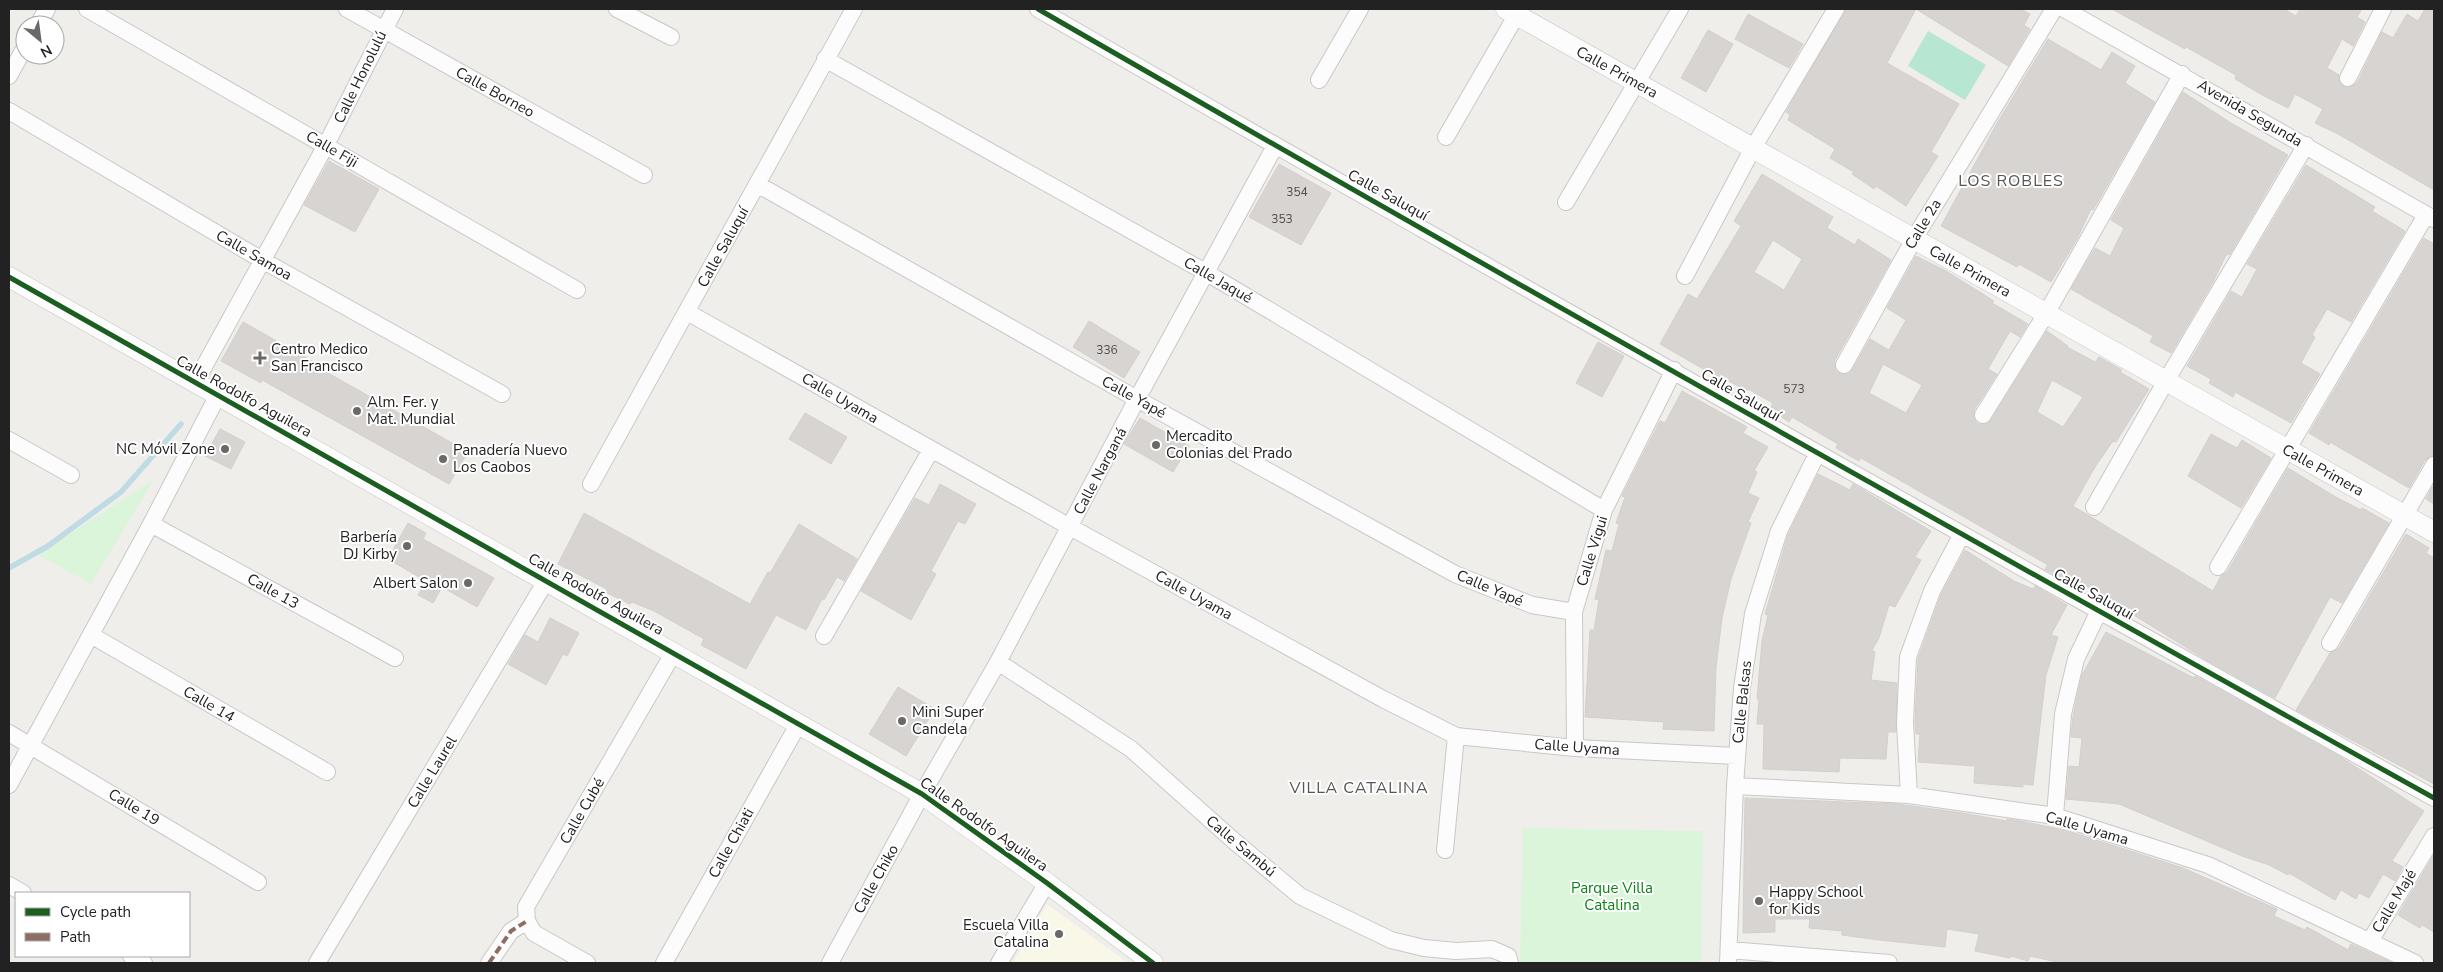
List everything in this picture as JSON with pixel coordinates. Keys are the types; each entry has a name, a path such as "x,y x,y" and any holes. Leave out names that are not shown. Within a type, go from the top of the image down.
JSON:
{"street":[{"name":"Calle Fiji","path":"87,9 577,290"},
{"name":"Calle Borneo","path":"347,9 644,175"},
{"name":"Calle Honolulú","path":"195,383 326,145 395,9"},
{"path":"617,9 671,37"},
{"name":"Calle Saluquí","path":"590,484 854,9"},
{"name":"Calle Saluquí","path":"1038,9 1275,146 1674,370 1817,454 2434,798"},
{"path":"1319,80 1360,9"},
{"path":"1566,202 1680,9"},
{"path":"1685,276 1753,148 1836,9"},
{"name":"Calle 2a","path":"1844,366 1914,239 2054,9"},
{"name":"Avenida Segunda","path":"2064,9 2182,74 2430,217"},
{"path":"2348,78 2383,9"},
{"path":"1446,137 1514,11"},
{"name":"Calle Primera","path":"1514,11 1636,82 2434,532"},
{"name":"Calle Jaqué","path":"826,59 1207,273 1604,510"},
{"path":"9,76 15,65"},
{"path":"1983,415 2046,314 2182,74"},
{"name":"Calle Samoa","path":"9,111 262,260 502,394"},
{"path":"2094,507 2166,381 2306,145"},
{"name":"Calle Narganá","path":"922,794 998,662 1137,399 1275,146"},
{"name":"Calle Yapé","path":"757,184 1137,399 1455,574 1532,605 1574,612"},
{"path":"2218,567 2430,217"},
{"name":"Calle Rodolfo Aguilera","path":"9,277 922,794 1047,883 1153,963"},
{"name":"Calle Uyama","path":"687,312 1070,527 1384,699 1456,736 1575,748 1737,756"},
{"name":"Calle Vigui","path":"1575,748 1574,612 1604,510 1674,370"},
{"path":"9,785 151,524 218,395"},
{"path":"9,440 71,475"},
{"path":"824,636 931,450"},
{"name":"Calle Balsas","path":"1729,957 1737,756 1742,688 1753,614 1778,531 1817,454"},
{"path":"2330,643 2434,465"},
{"name":"Calle 13","path":"151,524 396,658"},
{"path":"1909,795 1905,723 1908,656 1932,591 1962,534"},
{"name":"Calle Laurel","path":"317,963 546,581"},
{"path":"2054,816 2063,714 2076,659 2099,611"},
{"name":"Calle 14","path":"91,635 327,772"},
{"name":"Calle Cubé","path":"527,921 526,907 674,652"},
{"name":"Calle Sambú","path":"998,662 1131,749 1234,841 1300,896 1353,924 1391,940 1424,948 1456,951 1492,950 1508,956 1510,963"},
{"name":"Calle Chiati","path":"664,963 799,723"},
{"name":"Calle 19","path":"9,733 258,882"},
{"path":"1444,850 1456,736"},
{"name":"Calle Uyama","path":"1735,786 1909,795 2054,816 2208,865 2415,963"},
{"name":"Calle Chiko","path":"830,963 922,794"},
{"name":"Calle Majé","path":"2370,941 2434,836"},
{"path":"999,963 1047,883"},
{"path":"9,885 21,892"},
{"path":"489,963 511,931 527,921 534,933 587,963"},
{"path":"133,957 144,963"},
{"path":"1729,957 1889,963"}],"shaded area":[{"name":"Escuela Villa Catalina","path":"1047,904 1128,963 1013,963"}],"green space":[{"path":"1928,31 1986,65 1965,100 1908,66"},
{"path":"154,479 91,584 38,555"},
{"name":"Parque Villa Catalina","path":"1523,828 1703,831 1701,963 1520,963"}],"building":[{"path":"1846,9 1916,9 1887,63 1959,104 1931,152 1938,156 1906,206 1876,186 1874,189 1852,174 1854,172 1830,158 1835,149 1788,120 1790,115 1786,112"},
{"path":"1916,9 2021,9 2030,14 2024,25 2030,29 2008,66"},
{"path":"2112,9 2284,9 2296,16 2300,9 2362,9 2357,17 2365,22 2353,46 2342,39 2327,68 2339,75 2340,84 2348,88 2357,83 2382,32 2393,38 2407,14 2418,21 2425,9 2434,9 2434,190 2338,134 2315,123 2323,109 2295,94 2288,108 2235,79 2236,75"},
{"path":"1748,14 1803,44 1789,68 1735,39"},
{"path":"1708,30 1733,44 1706,92 1681,78"},
{"path":"2048,39 2101,70 2112,52 2135,66 2125,83 2155,102 2093,210 2091,209 2077,239 2051,282 2019,264 2017,267 1941,226 1996,125"},
{"path":"2183,92 2231,123 2288,155 2230,254 2226,255 2213,282 2171,353 2150,342 2153,336 2071,289 2095,248 2110,256 2124,228 2111,220"},
{"path":"329,161 379,189 355,232 304,205"},
{"path":"1279,164 1331,193 1301,245 1249,217"},
{"path":"2306,165 2375,207 2372,211 2405,231 2351,322 2327,309 2312,335 2315,337 2301,363 2320,374 2291,423 2235,392 2233,397 2209,383 2211,379 2187,366 2231,291 2242,297 2257,269 2247,264"},
{"path":"1762,174 1833,217 1827,228 1855,245 1858,239 1891,260 1835,360 1835,370 1840,374 1849,374 1870,339 1889,350 1906,320 1887,308 1916,256 1946,271 1994,301 1992,303 2028,324 2020,337 2010,331 1988,369 1997,374 1974,410 1974,419 1978,424 1987,424 1991,420 2047,331 2067,347 2095,362 2099,357 2149,389 2116,442 2113,441 2095,467 2073,506 2213,591 2221,576 2227,572 2288,468 2334,496 2361,510 2362,508 2389,523 2342,603 2330,597 2275,698 2205,659 2079,582 2077,587 2045,569 2048,565 1861,458 1859,461 1836,448 1838,444 1792,417 1789,422 1770,409 1773,403 1748,389 1747,391 1727,380 1726,382 1660,344 1688,294 1697,299 1741,226 1734,221","holes":["1773,240 1802,259 1784,290 1754,272","1883,364 1922,385 1906,413 1869,393","2052,380 2083,397 2063,427 2037,412"]},
{"path":"2424,238 2434,244 2434,455 2425,460 2409,488 2330,442 2329,445 2309,433"},
{"path":"1089,321 1140,352 1124,378 1073,347"},
{"path":"243,322 314,362 312,364 468,452 449,484 262,380 261,383 221,361"},
{"path":"1598,342 1624,356 1602,397 1576,383"},
{"path":"1682,391 1747,427 1743,433 1768,447 1754,471 1757,472 1748,493 1759,498 1748,522 1751,523 1731,579 1722,618 1716,667 1714,731 1663,729 1664,722 1585,717 1590,630 1594,630 1599,600 1595,599 1606,550 1612,551 1619,524 1616,523 1625,497 1622,496 1660,421 1665,423"},
{"path":"805,413 847,437 831,464 789,439"},
{"name":"Mercadito Colonias del Prado","path":"1140,418 1189,446 1173,472 1124,444"},
{"name":"NC Móvil Zone","path":"220,429 245,442 231,469 205,456"},
{"path":"2211,434 2237,448 2242,440 2271,458 2241,508 2188,476"},
{"path":"1818,474 1850,490 1853,484 1931,531 1915,557 1921,560 1895,607 1889,605 1879,638 1872,650 1875,652 1871,680 1897,683 1896,732 1888,732 1886,759 1840,758 1839,772 1763,769 1764,724 1757,724 1759,699 1757,699 1762,641 1768,615 1765,614 1788,535"},
{"path":"940,484 976,504 965,524 958,521 931,571 936,574 911,620 861,591 915,498 929,505"},
{"path":"2434,484 2434,504 2426,499"},
{"path":"584,513 750,604 799,524 857,559 844,581 837,577 824,600 822,599 806,630 776,615 746,669 701,645 704,639 654,611 632,602 630,604 605,592 607,589 558,564"},
{"path":"408,523 426,533 423,539 494,578 477,607 442,587 433,603 418,595 426,581 388,559"},
{"path":"2406,534 2429,548 2426,553 2434,558 2434,784 2296,710 2330,653 2339,648"},
{"path":"1965,550 2014,581 2033,589 2035,586 2067,605 2051,635 2058,637 2046,675 2033,785 2023,784 2023,787 1974,783 1975,766 1918,762 1920,734 1916,734 1915,723 1918,659 1941,595"},
{"path":"550,618 579,633 567,656 563,654 546,685 508,664 525,635 538,642"},
{"path":"2106,632 2194,678 2195,676 2339,756 2424,811 2392,861 2403,867 2395,881 2383,874 2369,898 2359,893 2356,899 2341,890 2335,900 2289,873 2288,875 2269,865 2242,856 2119,804 2066,799 2069,766 2079,767 2082,738 2071,737 2073,716 2082,675"},
{"name":"Mini Super Candela","path":"898,687 935,709 906,756 869,734"},
{"path":"1745,798 1897,804 2007,821 2007,819 2020,821 2065,830 2183,868 2277,909 2274,916 2305,930 2307,927 2348,950 2351,944 2392,963 2061,963 2030,956 2028,961 2011,956 2010,958 1975,951 1979,934 1947,929 1945,947 1842,935 1842,931 1809,928 1810,919 1775,919 1775,932 1743,933"},
{"path":"2434,855 2434,932 2422,925 2420,928 2398,915"}],"waterway":[{"path":"9,568 48,546 121,492 181,424"}],"marked path":[{"path":"489,963 511,931 527,921"}],"cycle path":[{"path":"1038,9 1734,406 2434,798"},
{"path":"9,277 922,794 1047,883 1153,963"}],"place":[{"name":"Centro Medico San Francisco","path":"260,358"},
{"name":"Alm. Fer. y Mat. Mundial","path":"357,411"},
{"name":"Mercadito Colonias del Prado","path":"1156,445"},
{"name":"NC Móvil Zone","path":"225,449"},
{"name":"Panadería Nuevo Los Caobos","path":"443,459"},
{"name":"Barbería DJ Kirby","path":"407,546"},
{"name":"Albert Salon","path":"468,583"},
{"name":"Mini Super Candela","path":"902,721"},
{"name":"Happy School for Kids","path":"1759,901"},
{"name":"Escuela Villa Catalina","path":"1059,934"}],"district":[{"name":"LOS ROBLES","path":"2011,180"},
{"name":"VILLA CATALINA","path":"1359,787"}]}
